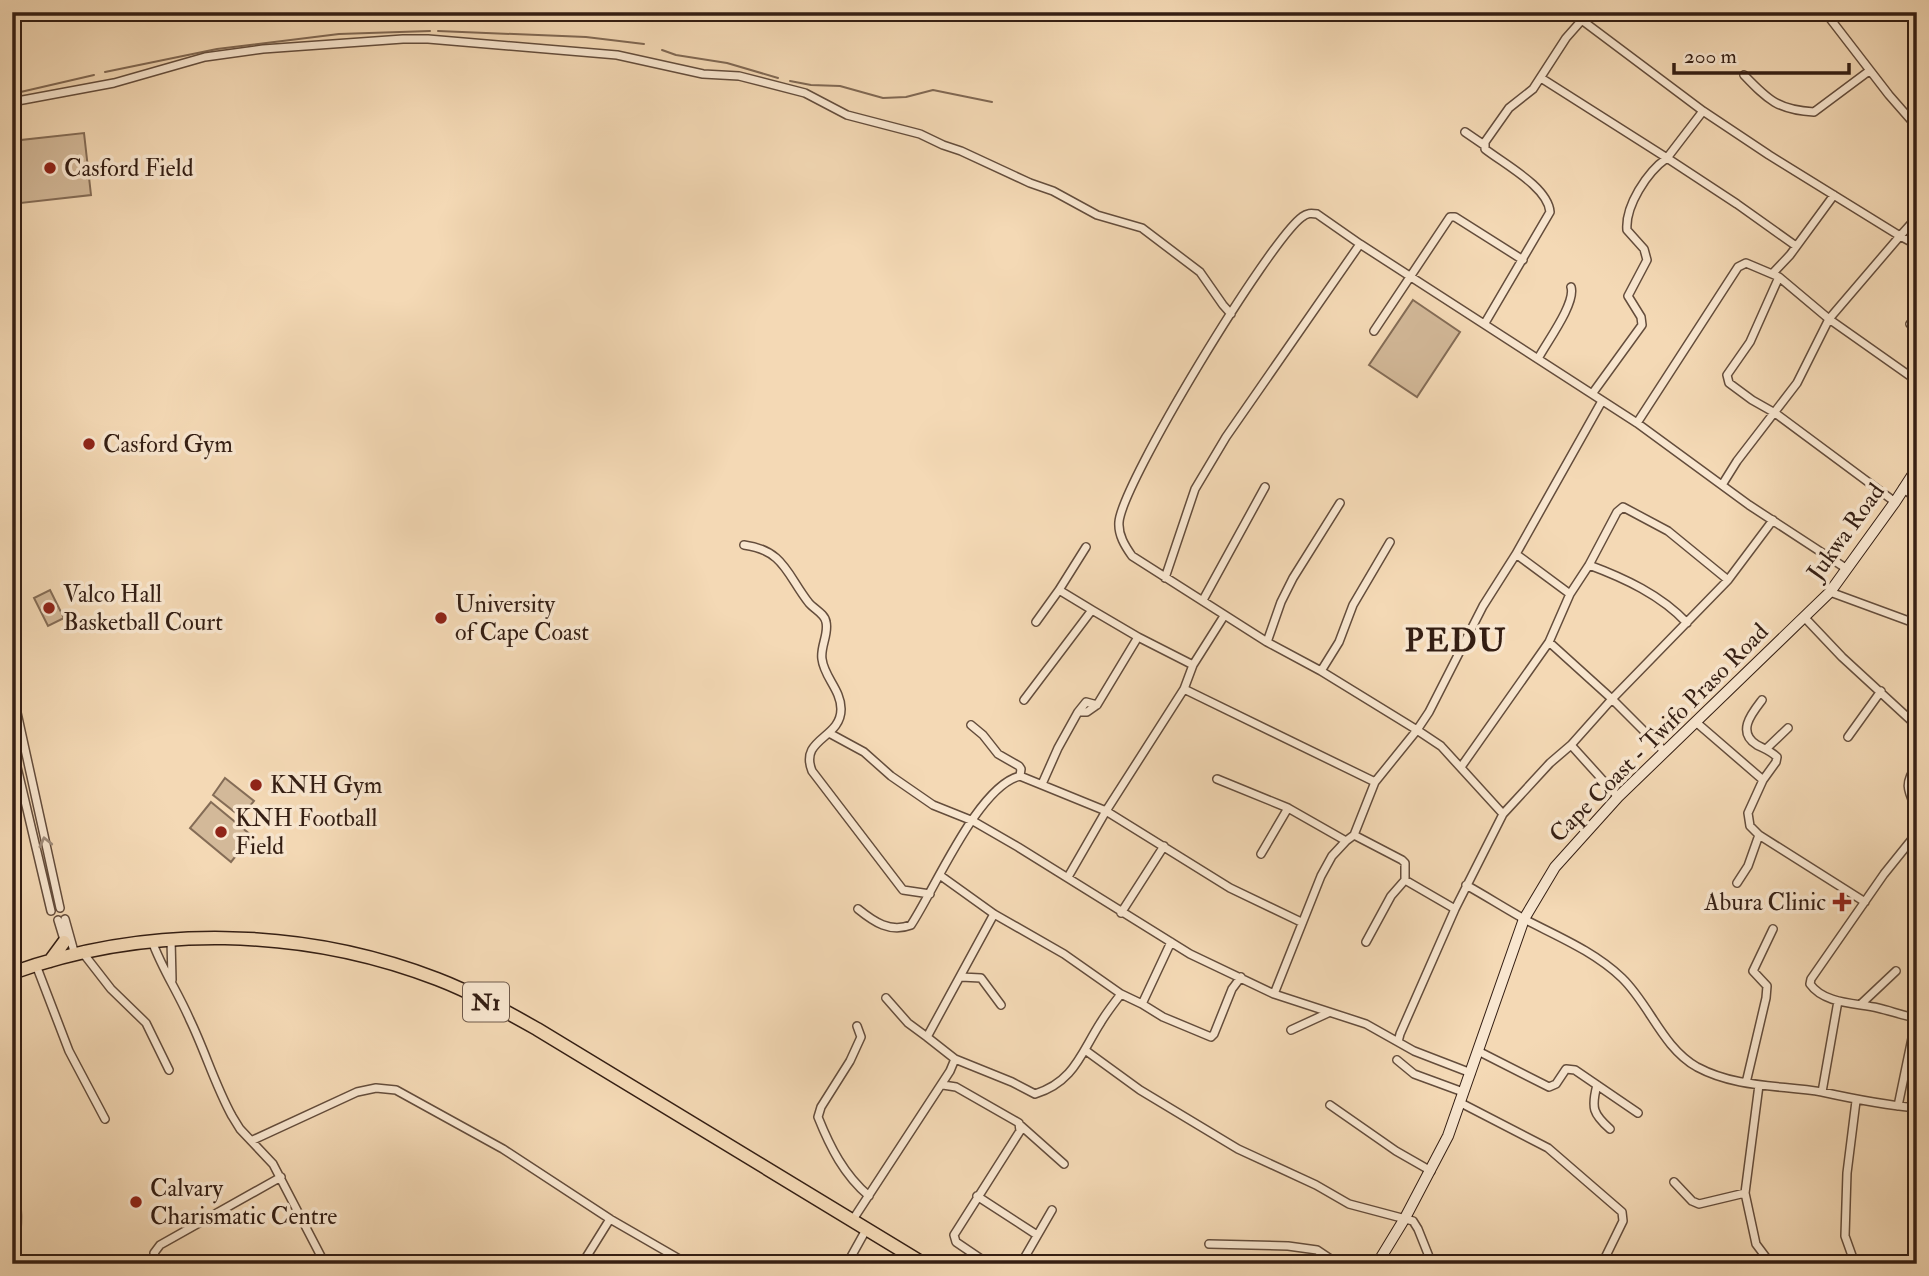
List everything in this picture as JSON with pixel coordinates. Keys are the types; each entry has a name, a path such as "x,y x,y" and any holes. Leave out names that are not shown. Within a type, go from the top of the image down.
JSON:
{"highway":[{"name":"N1","path":"12,973 79,954 152,940 226,937 321,947 363,956 438,979 537,1029 924,1264"},
{"path":"50,961 68,941 79,954"}],"main road":[{"name":"Jukwa Road","path":"1805,618 1830,592 1917,468"},
{"name":"Cape Coast - Twifo Praso Road","path":"1377,1264 1405,1218 1448,1136 1524,919 1555,867 1618,797 1805,618"}],"street":[{"path":"1571,12 1703,111 1917,245"},
{"path":"1484,145 1504,114 1529,93 1566,38 1589,12"},
{"path":"1825,12 1917,127"},
{"path":"12,103 114,83 205,57 263,49 403,39 456,40 572,50 652,61 703,74 739,76 805,93 846,115 920,134 1053,191 1097,215 1142,228 1200,272 1231,314"},
{"path":"1744,75 1768,100 1777,105 1814,111 1870,71"},
{"path":"1541,78 1737,204 1796,246"},
{"path":"1592,394 1642,325 1641,317 1628,296 1647,260 1647,253 1627,230 1631,207 1653,169 1667,158 1703,111"},
{"path":"1465,132 1543,193 1550,205 1550,212 1485,323"},
{"path":"1834,195 1776,275 1750,342 1727,375 1729,383 1776,413 1895,502"},
{"path":"1503,814 1441,746 1165,578 1132,556 1120,535 1119,521 1127,498 1149,454 1231,314 1291,229 1310,212 1539,357 1847,569"},
{"path":"1374,331 1452,216 1523,260"},
{"path":"1722,485 1737,461 1797,383 1829,319 1917,217"},
{"path":"1165,578 1195,488 1226,437 1360,244"},
{"path":"1637,423 1738,267 1746,263 1776,275 1829,319 1917,381"},
{"path":"1539,357 1573,295 1571,287"},
{"path":"1910,324 1917,316"},
{"path":"1274,994 1301,922 1332,856 1354,835 1375,782 1429,712 1483,606 1516,554 1602,401"},
{"path":"1203,600 1265,488"},
{"path":"1903,488 1917,499"},
{"path":"1267,642 1293,578 1340,503"},
{"path":"1461,767 1549,642 1570,594 1617,512 1623,507 1668,531 1728,580"},
{"path":"1398,1042 1466,885 1503,814 1728,580 1773,520"},
{"path":"1321,671 1339,642 1353,605 1390,542"},
{"path":"744,545 768,550 778,558 810,604 826,619 821,658 836,690 841,712 829,733 810,752 808,759 812,771 903,890 930,894"},
{"path":"1036,622 1086,547"},
{"path":"1516,554 1570,594"},
{"path":"1589,565 1645,590 1668,604 1687,623"},
{"path":"1059,590 1138,637 1194,665"},
{"path":"1830,592 1917,624"},
{"path":"1024,699 1092,610"},
{"path":"1068,877 1106,811 1184,689 1194,665 1224,616"},
{"path":"1805,618 1842,657 1917,726"},
{"path":"1042,784 1078,712 1087,712 1097,705 1138,637"},
{"path":"1549,642 1665,752"},
{"path":"1184,689 1375,782"},
{"path":"12,690 61,908"},
{"path":"1848,737 1881,691"},
{"path":"1762,700 1749,718 1746,730 1750,739 1777,757 1748,813 1750,826 1759,835 1865,902"},
{"path":"1697,723 1763,780"},
{"path":"971,725 998,754 1019,766 1020,776"},
{"path":"1766,748 1788,728"},
{"path":"829,733 864,752 891,776 933,805 973,821 1190,954 1274,994 1366,1024 1414,1051 1471,1073"},
{"path":"1571,745 1618,797"},
{"path":"12,746 51,911"},
{"path":"1917,765 1907,784 1917,811"},
{"path":"858,909 870,919 891,929 902,929 911,925 959,840 986,800 999,786 1020,776 1106,811 1230,888 1301,922"},
{"path":"1217,779 1288,808 1346,841"},
{"path":"1261,854 1288,808"},
{"path":"1898,1106 1916,1018 1861,1004 1838,1002 1812,988 1811,979 1917,832"},
{"path":"1354,835 1405,863 1405,880 1391,896 1366,942"},
{"path":"1737,883 1748,866 1759,835"},
{"path":"1121,913 1164,846"},
{"path":"941,876 993,914 1064,954 1121,994 1163,1017 1211,1037 1232,989 1241,977"},
{"path":"1405,880 1455,909"},
{"path":"1466,885 1570,943 1615,972 1632,990 1679,1054 1697,1067 1725,1079 1746,1083 1917,1108"},
{"path":"927,1037 993,914"},
{"path":"62,919 68,941 146,1023 169,1070"},
{"path":"1746,1083 1767,986 1753,971 1773,929"},
{"path":"171,939 172,981"},
{"path":"152,940 161,966 172,981 226,1106 240,1129 273,1164 325,1264"},
{"path":"1142,1004 1171,942"},
{"path":"36,965 69,1051 105,1119"},
{"path":"1861,1004 1896,971"},
{"path":"961,977 981,978 1001,1005"},
{"path":"886,998 908,1023 955,1059 1035,1094 1060,1082 1076,1066 1101,1022 1121,994"},
{"path":"1822,1092 1838,1002"},
{"path":"1291,1030 1328,1013"},
{"path":"857,1026 861,1037 856,1049 821,1107 818,1117 844,1170 857,1186 870,1196"},
{"path":"1085,1050 1140,1090 1238,1149 1316,1185 1349,1204 1413,1221 1432,1264"},
{"path":"1478,1051 1543,1085 1553,1086 1563,1071 1569,1069 1638,1113"},
{"path":"852,1221 943,1085 955,1059"},
{"path":"1397,1060 1414,1074 1461,1097 1548,1147 1622,1212 1623,1221 1602,1264"},
{"path":"1759,1084 1745,1193 1756,1244 1770,1264"},
{"path":"943,1085 956,1087 1019,1123 1064,1164"},
{"path":"1597,1085 1593,1105 1595,1112 1610,1129"},
{"path":"253,1140 357,1093 376,1088 396,1090 503,1149 610,1219 688,1264"},
{"path":"1855,1264 1845,1236 1847,1173 1856,1101"},
{"path":"1330,1105 1396,1151 1431,1171"},
{"path":"984,1261 956,1242 954,1235 1020,1131 1019,1123"},
{"path":"158,1264 154,1253 160,1245 281,1177"},
{"path":"12,1179 18,1196 15,1260"},
{"path":"1674,1182 1692,1201 1699,1204 1745,1193"},
{"path":"977,1196 1037,1235"},
{"path":"1022,1262 1052,1210"},
{"path":"582,1264 610,1219"},
{"path":"847,1264 867,1228"},
{"path":"1209,1244 1288,1246 1317,1250 1338,1264"}],"shaded area":[{"name":"Casford Field","path":"84,133 91,195 12,204 12,141"},
{"path":"1413,300 1460,332 1417,397 1369,365"},
{"name":"Valco Hall Basketball Court","path":"50,590 64,618 48,626 34,598"},
{"path":"225,778 254,801 241,817 213,795"},
{"name":"KNH Football Field","path":"211,802 252,836 231,862 190,828"}],"waterway":[{"path":"105,72 217,49 339,34 430,31"},
{"path":"438,31 586,37 644,44"},
{"path":"662,50 676,55 727,63 778,78"},
{"path":"12,94 94,75"},
{"path":"790,81 840,86 883,98 906,97 933,90 992,102"}],"place":[{"name":"Casford Field","path":"50,168"},
{"name":"Casford Gym","path":"89,444"},
{"name":"Valco Hall Basketball Court","path":"49,608"},
{"name":"University of Cape Coast","path":"441,618"},
{"name":"KNH Gym","path":"256,785"},
{"name":"KNH Football Field","path":"221,832"},
{"name":"Abura Clinic","path":"1842,902"},
{"name":"Calvary Charismatic Centre","path":"136,1202"}],"district":[{"name":"PEDU","path":"1456,641"}]}
